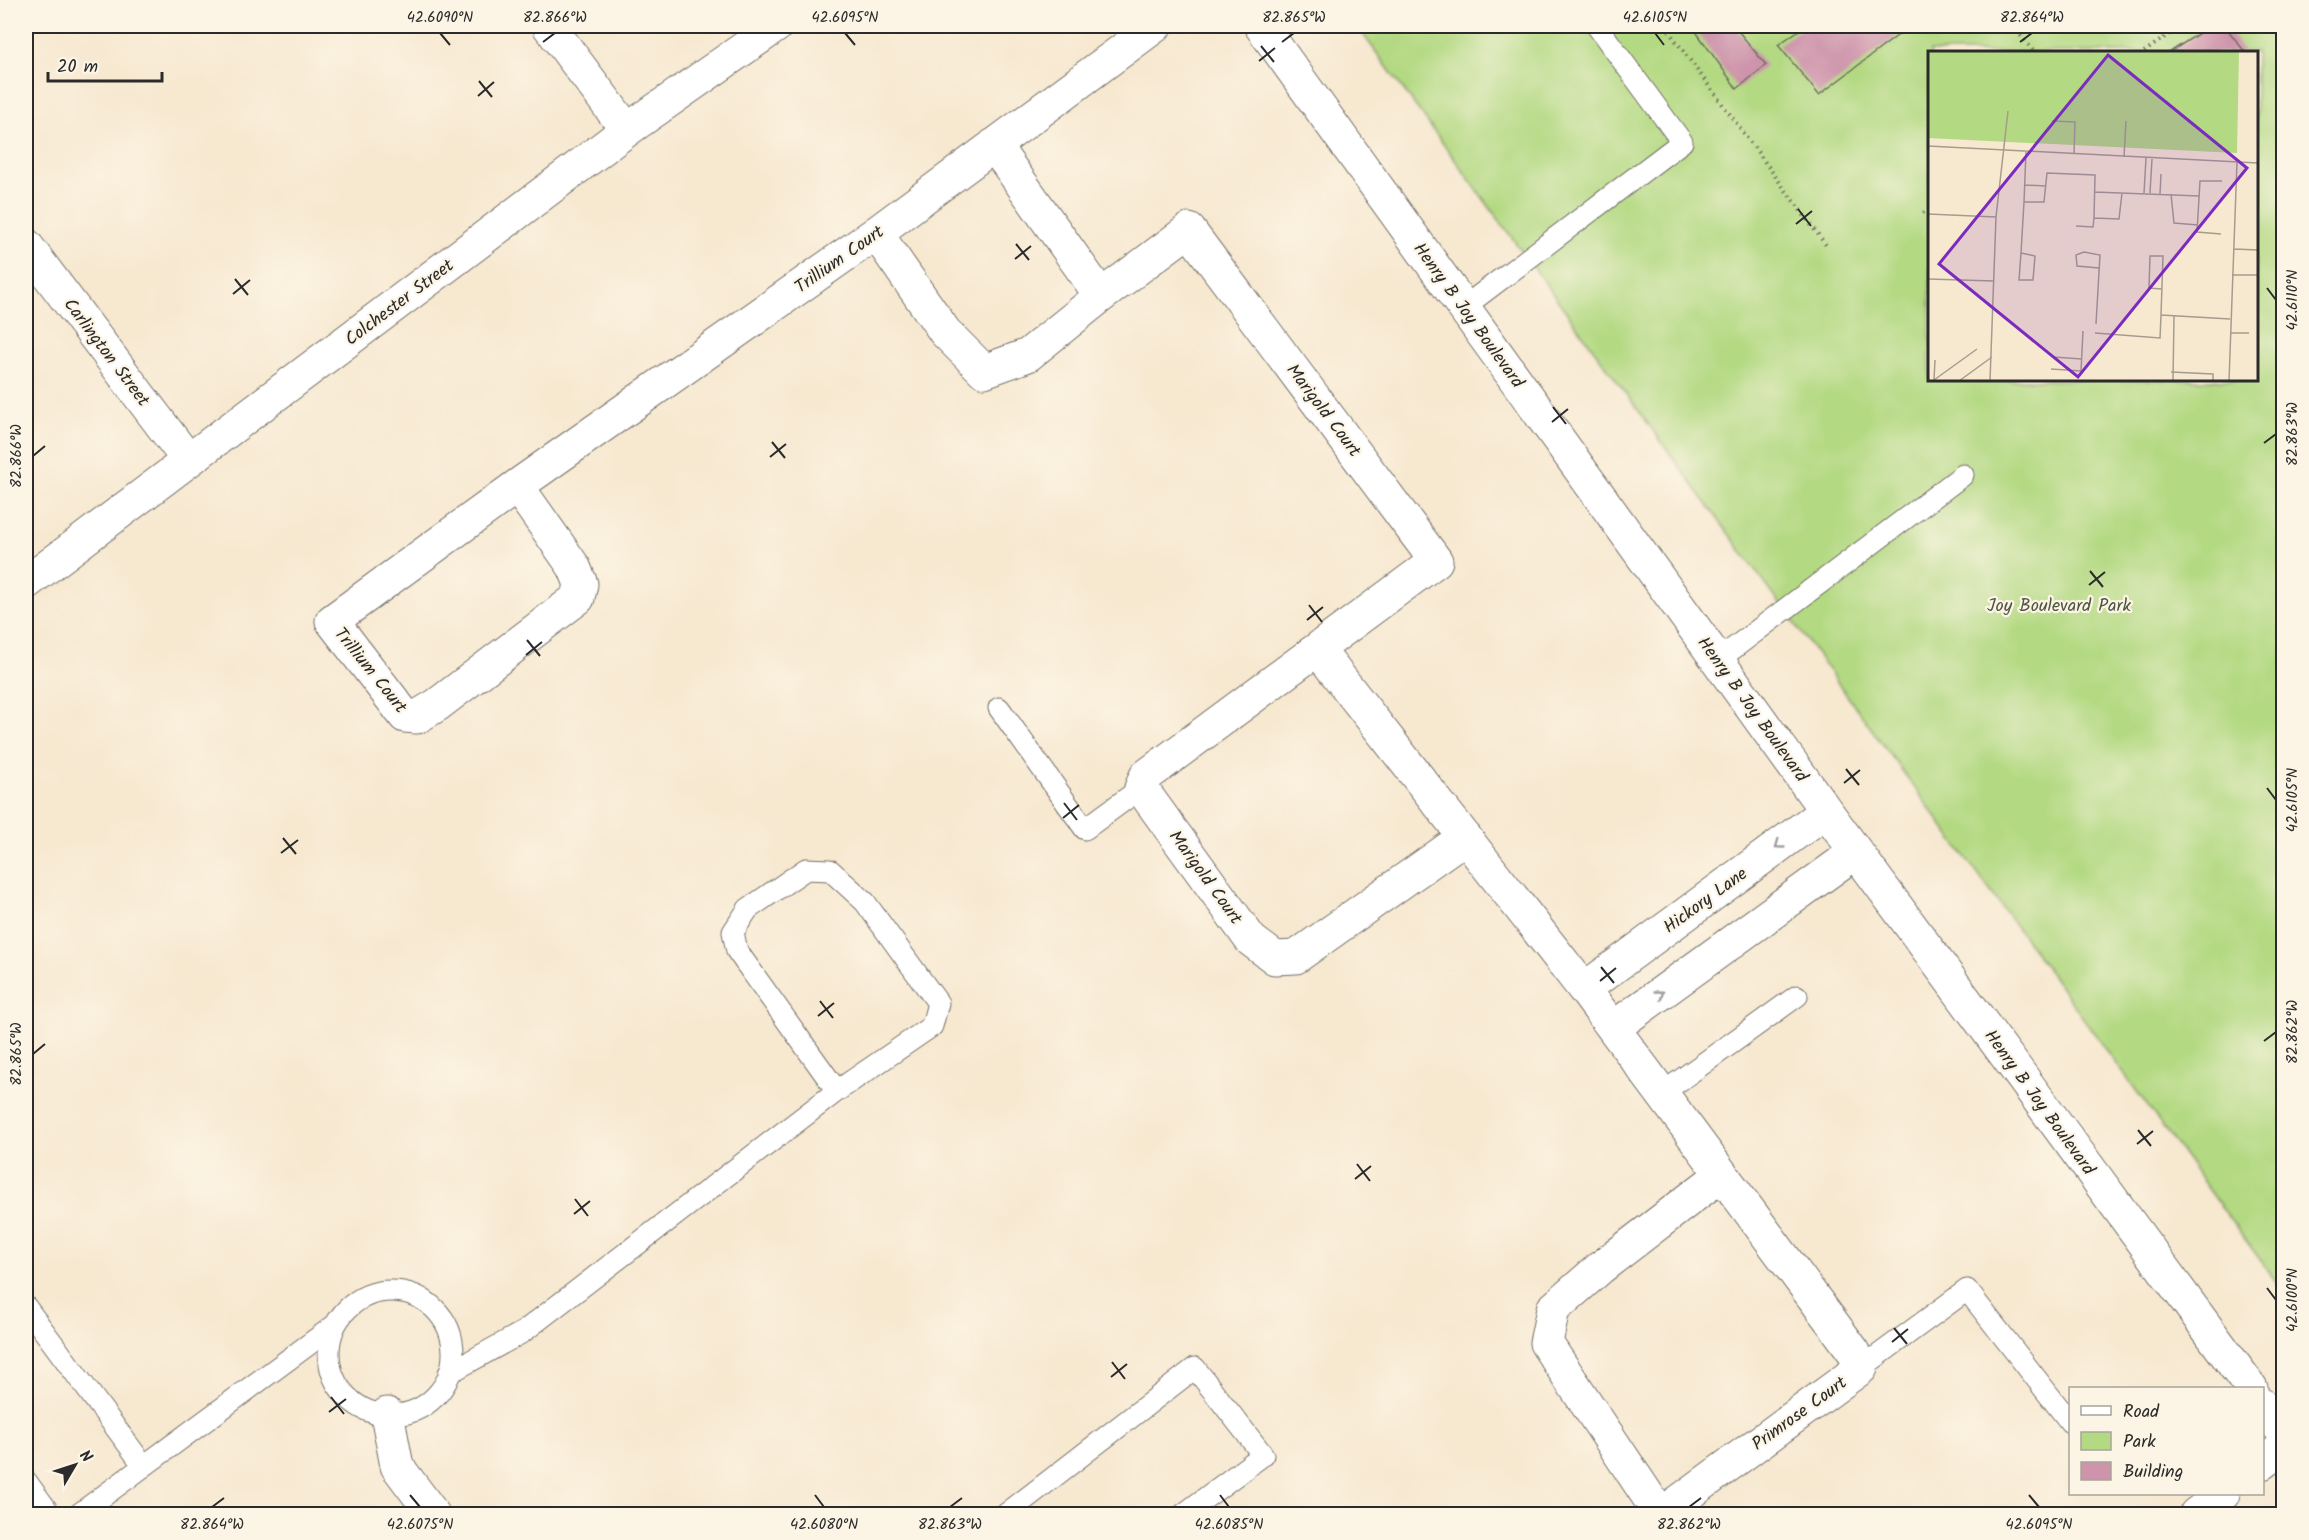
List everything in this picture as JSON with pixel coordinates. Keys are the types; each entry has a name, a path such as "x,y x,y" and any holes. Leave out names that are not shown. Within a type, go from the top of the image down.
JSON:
{"street":[{"path":"549,26 627,130"},
{"name":"Colchester Street","path":"26,583 627,130 776,26"},
{"name":"Trillium Court","path":"517,486 574,567 581,584 578,598 437,705 417,717 405,716 332,621 517,486 876,233 1155,26"},
{"name":"Henry B Joy Boulevard","path":"1261,26 1826,811 2250,1387"},
{"path":"994,145 1101,296"},
{"name":"Marigold Court","path":"876,233 945,332 984,371 1028,355 1101,296 1189,230 1436,561 1146,776 1142,788 1251,940 1275,958 1296,957 1465,837"},
{"name":"Carlington Street","path":"26,245 188,460"},
{"path":"1318,650 1584,989"},
{"name":"Hickory Lane","path":"1584,989 1826,811"},
{"path":"1613,1028 1856,852"},
{"name":"Primrose Court","path":"1584,989 1854,1352 1861,1368 1661,1515 1546,1343 1553,1309 1600,1268 1721,1175"},
{"path":"2264,1408 2283,1433"},
{"path":"387,1414 397,1466 433,1515"},
{"path":"2264,1462 2283,1448"},
{"path":"2196,1515 2222,1495"}],"lane":[{"path":"1464,307 1682,142 1597,26"},
{"path":"1718,660 1963,475"},
{"path":"999,708 1085,829 1142,788"},
{"path":"449,1373 523,1332 837,1091 932,1026 938,1003 866,902 830,870 806,869 748,909 733,932 737,951 837,1091"},
{"path":"1661,1094 1797,996"},
{"path":"1861,1368 1967,1290 2069,1421"},
{"path":"79,1515 335,1325 348,1308 364,1296 384,1291 405,1292 424,1300 439,1314 450,1332 453,1352 449,1373 440,1390 426,1404 407,1413 387,1414 367,1410 350,1400 337,1384 329,1355 329,1344 335,1325"},
{"path":"26,1307 144,1466"},
{"path":"1006,1515 1195,1368 1263,1455 1184,1515"},
{"path":"26,1481 50,1515"}],"path":[{"path":"1665,26 1828,248"},
{"path":"2013,26 2033,51"},
{"path":"2145,51 2181,26"},
{"path":"1923,213 1928,210"}],"green space":[{"name":"Joy Boulevard Park","path":"1357,26 2283,26 2283,1291"}],"building":[{"path":"1692,26 1734,26 1766,65 1737,89"},
{"path":"1805,26 1910,26 1819,95 1778,45"},
{"path":"2210,26 2225,26 2244,51 2172,51"}]}
